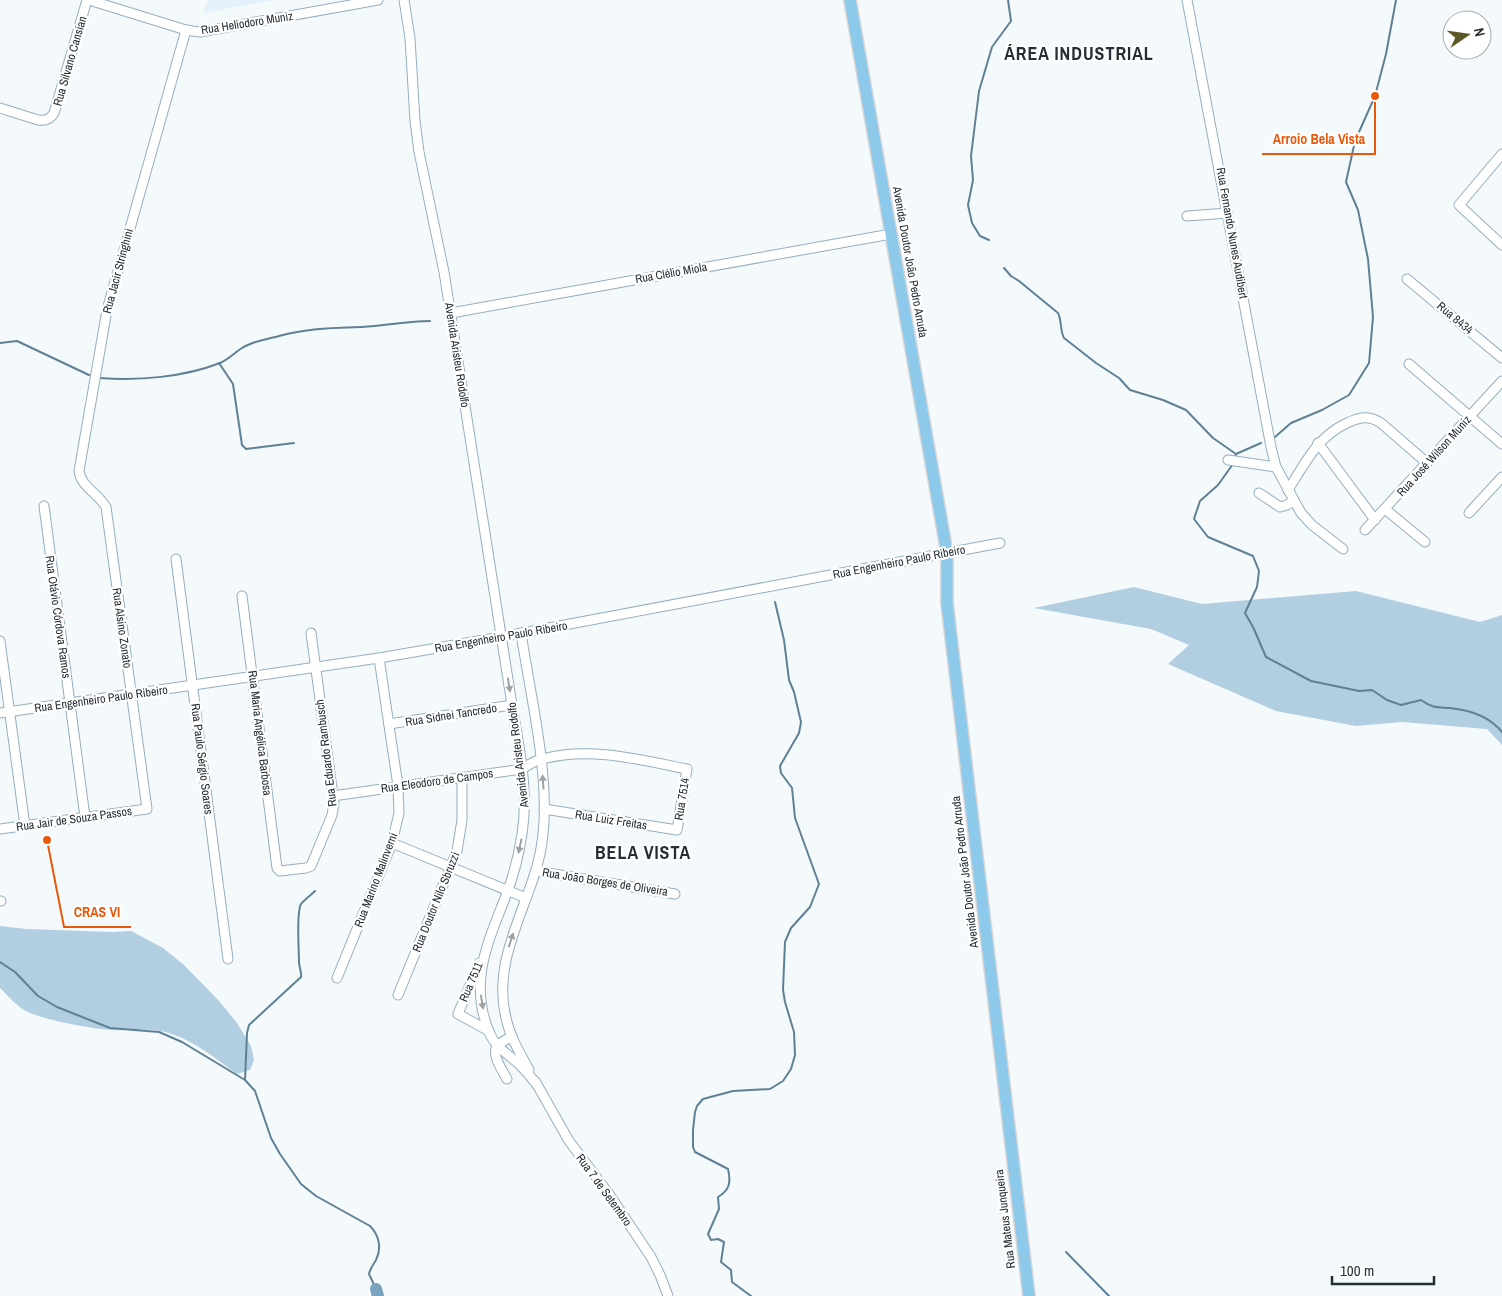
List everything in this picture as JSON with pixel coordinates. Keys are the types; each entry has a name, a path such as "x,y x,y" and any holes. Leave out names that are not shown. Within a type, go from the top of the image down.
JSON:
{"main road":[{"name":"Avenida Doutor João Pedro Arruda","path":"850,0 943,529 941,548 947,553 942,560 941,569 947,602 1010,1139"},
{"name":"Rua Mateus Junqueira","path":"1010,1139 1029,1296"}],"street":[{"name":"Rua Heliodoro Muniz","path":"88,0 186,30 210,30 378,0"},
{"name":"Rua Silvano Cansian","path":"0,108 38,120 48,120 54,113 88,0"},
{"name":"Avenida Aristeu Rodolfo","path":"404,0 410,38 415,121 419,152 451,313 522,768 524,815 519,848 508,890 487,944 482,965 481,992 489,1032 497,1046 522,1067 537,1085"},
{"name":"Rua Fernando Nunes Audibert","path":"1187,0 1276,467"},
{"name":"Rua Jacir Stringhini","path":"106,508 100,498 82,482 79,471 97,358 113,285 186,30"},
{"path":"1502,154 1459,205 1502,245"},
{"path":"1187,216 1228,213"},
{"name":"Rua Clélio Miola","path":"451,313 891,234"},
{"name":"Rua 8434","path":"1407,279 1502,358"},
{"path":"1408,364 1502,444"},
{"name":"Rua José Wilson Muniz","path":"1365,530 1502,381"},
{"path":"1288,490 1318,443 1339,426 1365,417 1373,418 1427,463"},
{"path":"1318,443 1374,520"},
{"path":"1228,460 1276,467 1301,513 1312,525 1343,549"},
{"path":"1469,513 1502,477"},
{"path":"1259,493 1280,506 1287,505 1293,501"},
{"name":"Rua Otávio Córdova Ramos","path":"44,506 85,817"},
{"name":"Rua Alsino Zonato","path":"106,508 147,809"},
{"path":"1385,509 1425,542"},
{"name":"Rua Engenheiro Paulo Ribeiro","path":"5,713 316,669 501,637 1000,543"},
{"name":"Rua Paulo Sérgio Soares","path":"176,559 228,959"},
{"name":"Rua Maria Angélica Barbosa","path":"242,596 278,870"},
{"name":"Rua Eduardo Rambusch","path":"278,870 282,872 311,866 334,809 311,633"},
{"name":"Avenida Aristeu Rodolfo","path":"521,633 541,759 544,810 536,871 504,966 502,992 512,1036 537,1085"},
{"path":"0,641 5,713 25,826"},
{"name":"Rua Marino Malinverni","path":"336,978 392,843 399,813 398,786 379,658"},
{"name":"Rua Sidnei Tancredo","path":"389,724 512,705"},
{"name":"Rua Eleodoro de Campos","path":"333,796 522,768 541,759 560,756 597,754 687,768"},
{"name":"Rua 7514","path":"677,830 687,768"},
{"name":"Rua Doutor Nilo Sbruzzi","path":"398,995 451,867 460,835 463,800 462,777"},
{"name":"Rua Jair de Souza Passos","path":"0,829 147,809"},
{"name":"Rua Luiz Freitas","path":"544,810 677,830"},
{"path":"392,843 526,898"},
{"name":"Rua João Borges de Oliveira","path":"536,871 675,894"},
{"name":"Rua 7511","path":"487,944 458,1014 489,1032"},
{"path":"507,1079 496,1055 497,1046 512,1036"},
{"name":"Rua 7 de Setembro","path":"537,1085 570,1142 610,1194 651,1257 668,1296"}],"shaded area":[{"path":"208,0 274,0 203,13"},
{"path":"1134,587 1202,604 1356,591 1480,622 1502,615 1502,745 1487,729 1402,722 1356,726 1276,711 1168,664 1189,645 1151,629 1034,608"},
{"path":"0,926 26,929 131,931 163,948 184,965 220,1002 237,1023 251,1046 254,1060 250,1070 237,1074 194,1044 165,1032 93,1028 55,1021 26,1011 0,988"}],"waterway":[{"path":"989,240 980,236 972,223 968,205 973,180 971,156 979,91 992,47 1011,21 1008,0"},
{"path":"1275,437 1291,423 1322,410 1349,395 1369,363 1373,317 1368,259 1358,210 1346,182 1355,141 1375,96 1386,54 1396,0"},
{"path":"1004,268 1011,276 1058,313 1064,338 1119,378 1130,390 1163,400 1186,410 1213,438 1236,454"},
{"path":"100,378 146,378 192,372 220,363 250,344 300,331 430,321"},
{"path":"0,343 17,341 89,375"},
{"path":"219,363 233,384 242,445 246,449 294,443"},
{"path":"1235,457 1236,454 1261,443"},
{"path":"1233,464 1218,485 1200,501 1194,519 1208,537 1253,556 1259,571 1257,587 1245,613 1266,657 1311,681 1359,691 1372,690 1387,700 1401,705 1421,700 1435,707 1472,712 1485,718 1502,732"},
{"path":"751,1296 732,1282 731,1270 721,1262 724,1242 718,1239 711,1240 708,1234 719,1209 718,1197 725,1192 729,1185 728,1169 695,1152 693,1147 693,1130 695,1112 703,1099 733,1091 770,1089 783,1081 791,1069 795,1055 794,1032 783,990 785,942 791,928 810,907 819,884 795,818 792,788 781,773 780,766 799,733 801,722 794,692 789,680 784,640 775,602"},
{"path":"245,1080 249,1025 301,977 298,940 299,909 301,904 315,891"},
{"path":"0,962 15,972 38,996 57,1007 110,1028 159,1032 182,1042 245,1080 255,1091 271,1138 301,1184 316,1196 370,1226 376,1233 379,1251 369,1274 376,1289"},
{"path":"1066,1252 1109,1296"},
{"path":"376,1289 378,1296"}],"place":[{"name":"Arroio Bela Vista","path":"1375,96"},
{"name":"CRAS VI","path":"47,840"}],"district":[{"name":"ÁREA INDUSTRIAL","path":"1079,53"},
{"name":"BELA VISTA","path":"643,852"}]}
